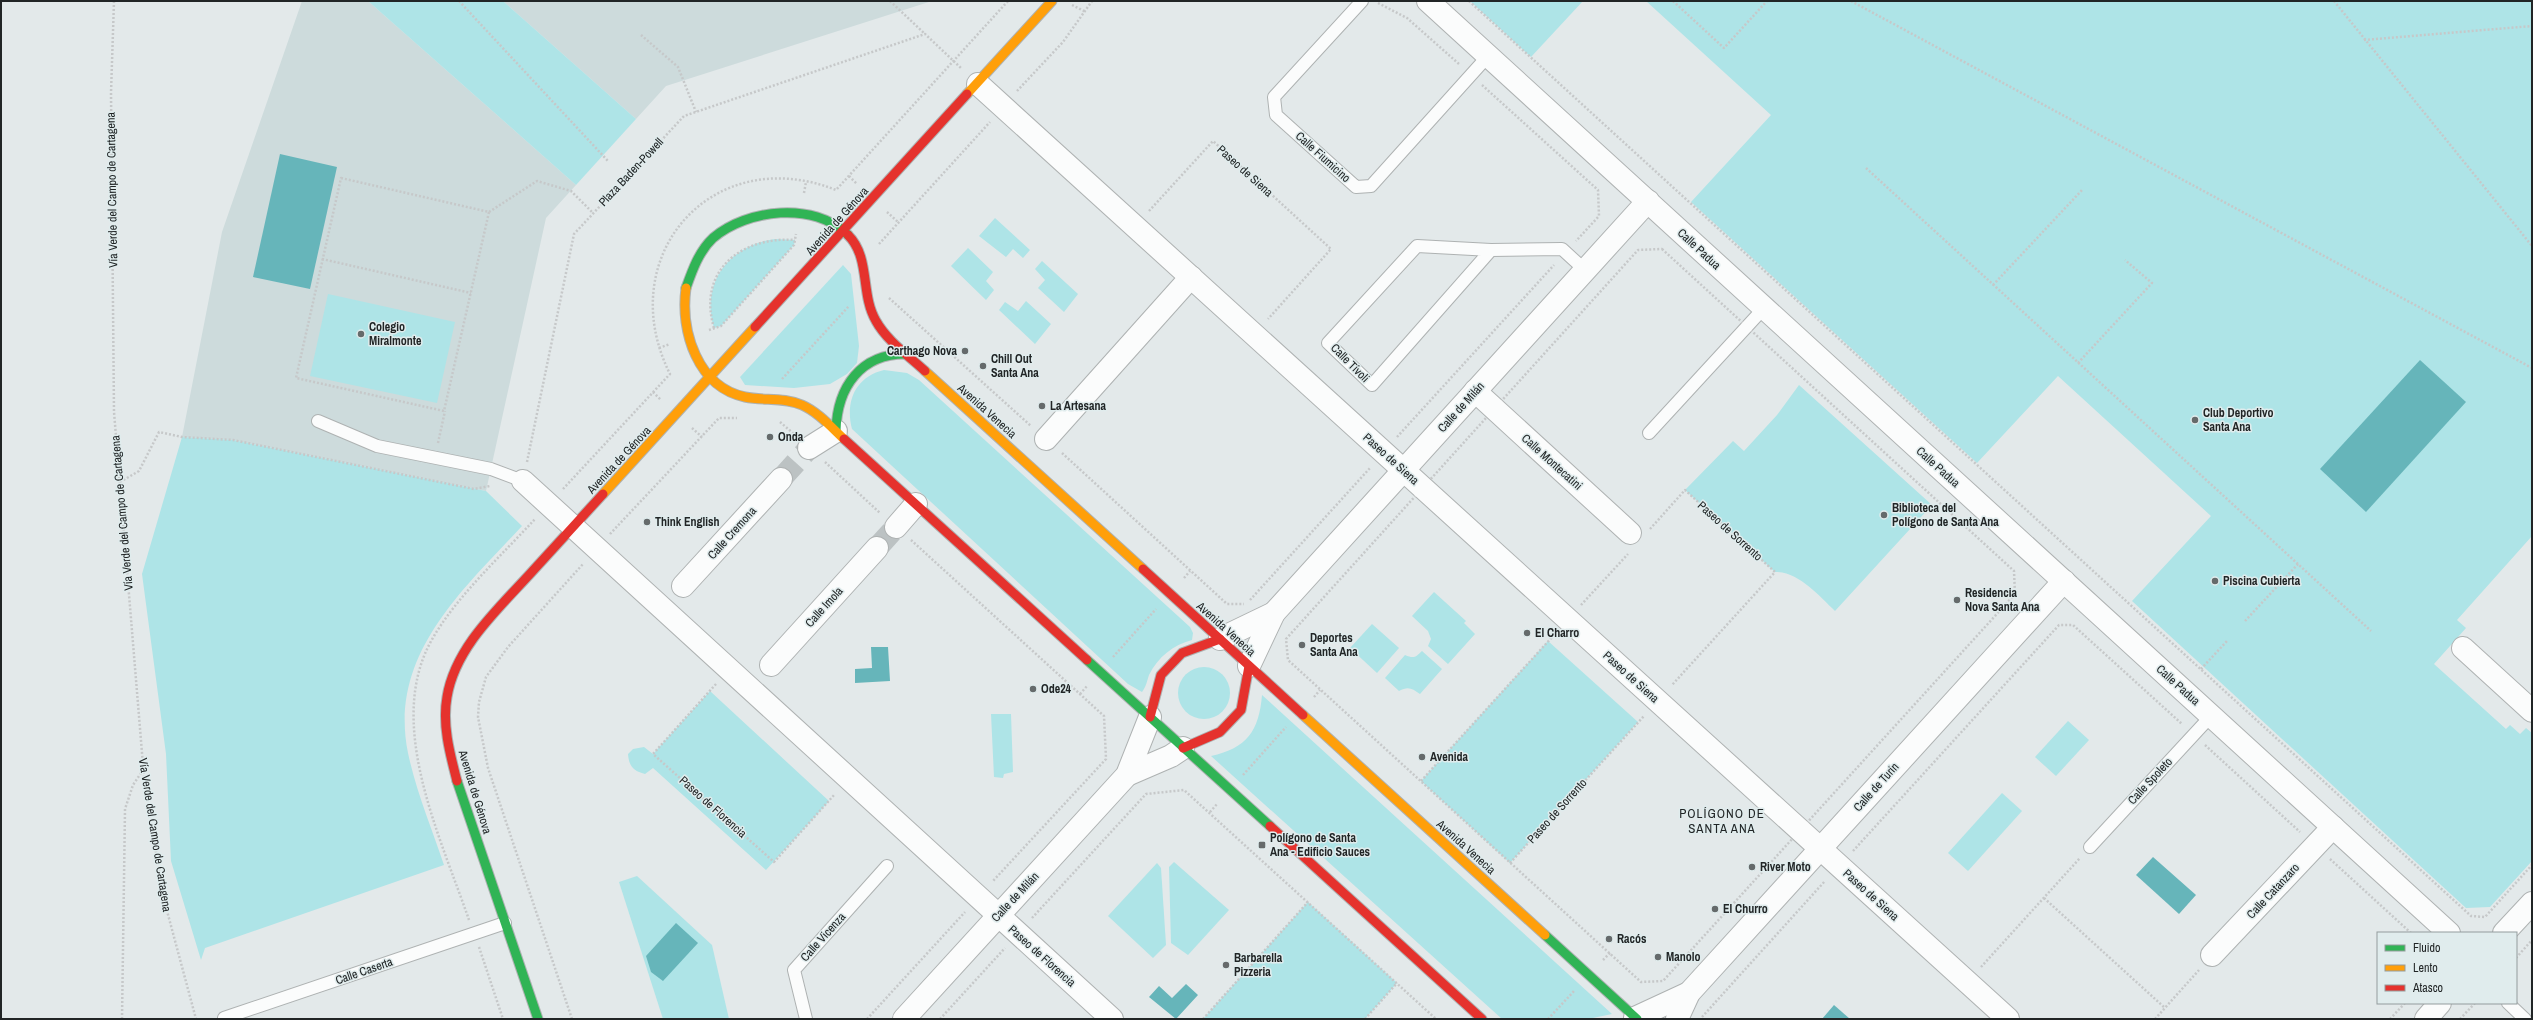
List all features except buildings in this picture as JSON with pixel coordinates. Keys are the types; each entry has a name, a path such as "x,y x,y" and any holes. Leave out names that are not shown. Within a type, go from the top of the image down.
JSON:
{"street":[{"name":"Avenida de Génova","path":"538,1019 456,777 446,729 446,697 456,663 469,643 1052,1"},
{"name":"Calle Padua","path":"1428,1 2448,932"},
{"name":"Paseo de Siena","path":"978,84 2008,1019"},
{"name":"Calle de Milán","path":"1249,666 1274,613 1648,201"},
{"path":"844,231 819,219 800,214 773,212 736,221 718,232 704,246 687,280 684,315 689,337 702,365 711,378 731,394 752,399 793,401 807,406 1482,1019"},
{"name":"Avenida Venecia","path":"844,231 854,240 860,252 866,296 875,323 906,354 1170,593 1634,1018"},
{"path":"1046,439 1191,277"},
{"path":"836,432 838,403 855,376 876,359 898,353 906,354"},
{"name":"Calle Montecatini","path":"1475,391 1634,540"},
{"path":"809,448 836,432"},
{"name":"Calle Cremona","path":"682,586 781,479"},
{"path":"523,482 573,528"},
{"path":"896,527 916,504"},
{"name":"Paseo de Florencia","path":"573,528 1112,1019"},
{"name":"Calle Imola","path":"770,665 877,548"},
{"name":"Calle de Turín","path":"1677,1019 1689,994 2064,581"},
{"name":"Calle de Milán","path":"1220,639 1274,613"},
{"path":"1150,717 1161,675 1182,653 1220,639"},
{"path":"2463,648 2532,711"},
{"path":"1183,748 1220,732 1241,710 1249,666"},
{"name":"Calle de Milán","path":"904,1019 1127,775 1150,717"},
{"name":"Calle de Milán","path":"1127,775 1171,756 1183,748"},
{"name":"Calle Catanzaro","path":"2212,955 2333,827"},
{"path":"2505,932 2532,903"},
{"name":"Calle de Turín","path":"1634,1018 1689,994"},
{"path":"2426,1019 2439,1004"}],"lane":[{"name":"Calle Fiumicino","path":"1362,1 1274,97 1276,115 1356,187 1371,186 1488,56"},
{"name":"Calle Tívoli","path":"1491,250 1372,385 1328,343 1417,246 1491,250 1562,249 1566,252"},
{"path":"1566,252 1585,270"},
{"path":"1649,433 1764,308"},
{"path":"318,421 377,446 491,469 523,482"},
{"name":"Calle Spoleto","path":"2090,847 2211,716"},
{"name":"Calle Vicenza","path":"806,1019 794,970 887,866"},
{"name":"Calle Caserta","path":"224,1018 505,924"},
{"path":"2509,1004 2525,1019"}],"path":[{"name":"Vía Verde del Campo de Cartagena","path":"114,1 111,93 114,388 143,769 163,896 196,1019"},
{"path":"459,1 608,161"},
{"path":"890,1 978,84"},
{"path":"836,190 1008,1"},
{"path":"1065,1 1086,12"},
{"path":"880,250 879,243 1063,42 1086,12 1092,1"},
{"path":"1469,1 2471,916 2485,917 2532,865"},
{"path":"1673,1 1724,48 1767,1"},
{"path":"1851,1 2532,368"},
{"path":"2334,1 2532,246"},
{"path":"1227,604 1247,603 1599,216 1598,190 1407,18 1376,2"},
{"path":"2364,40 2532,26"},
{"name":"Plaza Baden-Powell","path":"523,482 574,234 684,116 925,34"},
{"path":"641,35 678,67 696,112"},
{"name":"Paseo de Siena","path":"1135,226 1213,141 1331,249 1254,334"},
{"path":"1866,168 2371,631"},
{"path":"445,408 444,411 296,378 340,178 489,212"},
{"path":"435,458 489,212 537,181 571,191 593,213"},
{"path":"659,348 714,328 726,320 794,245 806,182"},
{"path":"1993,285 2083,189"},
{"path":"714,328 712,313 714,287 725,264 735,254 755,243 775,239 794,240"},
{"path":"1662,249 1747,326 2014,571 2015,594 1801,831 1662,981 1641,982 1288,660 1286,639 1638,250 1662,249"},
{"path":"322,259 471,293"},
{"path":"2078,363 2152,283 2125,260"},
{"path":"866,296 855,300 779,382 776,418 1104,716 1106,759 867,1019"},
{"path":"503,1019 424,786 414,732 413,693 427,648 442,623 548,505 670,374"},
{"path":"572,1019 488,768 480,736 479,709 483,684 496,662 596,549 719,418"},
{"path":"120,482 139,471 159,432 182,437 233,440 474,489 523,482"},
{"name":"Paseo de Sorrento","path":"1421,781 1568,619 1634,540 1686,490 1775,572 1510,863"},
{"path":"2245,621 2298,564"},
{"path":"1080,694 1190,571"},
{"path":"1702,1017 2059,625 2073,625 2410,932"},
{"path":"2201,669 2227,641"},
{"name":"Paseo de Florencia","path":"729,670 653,754 774,862 849,779"},
{"path":"1210,812 1320,690"},
{"path":"122,1019 124,809 133,785 143,769"},
{"path":"940,1019 1146,794 1184,790 1210,812 1436,1019"},
{"path":"1968,982 2090,847"},
{"path":"2044,898 2165,1008"},
{"path":"1203,1019 1308,902"},
{"path":"2517,957 2532,940"},
{"path":"2155,1019 2212,955"},
{"path":"1365,1019 1397,983"},
{"path":"2390,1019 2404,1004"},
{"path":"2460,1019 2474,1004"}],"shaded area":[{"name":"Colegio Miralmonte","path":"302,1 368,1 576,185 546,218 486,491 233,440 182,437 222,232"},
{"path":"368,1 503,1 636,119 576,185"},
{"path":"503,1 932,1 666,86 636,119"},
{"path":"1470,1 1583,1 1531,57"},
{"path":"1646,1 2532,1 2532,536 2457,620 2466,628 2434,664 2506,729 2510,725 2520,734 2526,728 2532,733 2532,861 2490,907 2466,908 2132,601 2211,516 2058,376 1977,463 1691,202 1771,115"},
{"path":"280,154 337,167 310,289 253,277"},
{"path":"995,218 1030,250 1023,258 1013,249 1006,257 979,236"},
{"path":"775,239 795,240 794,245 721,326 714,328 711,311 711,296 715,281 722,268 732,258 745,249 759,243"},
{"path":"968,248 993,272 986,281 994,290 986,300 951,266"},
{"path":"1042,261 1078,294 1064,312 1038,288 1045,280 1035,269"},
{"path":"843,265 851,274 859,346 857,363 847,374 830,384 794,388 745,385 740,377"},
{"path":"328,294 455,322 437,403 310,376"},
{"path":"1026,301 1051,324 1035,344 999,310 1005,302 1018,311"},
{"path":"2420,360 2466,402 2366,512 2320,469"},
{"path":"884,370 907,373 919,380 1190,627 1193,633 1192,640 1179,645 1162,657 1149,675 1142,692 1128,684 852,429 850,409 854,392 866,378 874,373"},
{"path":"1799,385 1932,505 1835,611 1800,580 1784,573 1775,572 1685,490 1733,441 1744,451 1777,415"},
{"path":"182,437 233,440 486,491 522,526 476,575 435,627 420,655 409,685 405,718 408,753 420,796 444,865 205,948 201,960 171,861 166,754 142,574"},
{"path":"1434,592 1466,621 1464,623 1475,634 1448,664 1428,646 1431,639 1428,631 1412,616"},
{"path":"1372,624 1399,648 1377,673 1350,648"},
{"path":"1548,641 1638,722 1510,863 1421,781"},
{"path":"871,647 888,647 890,681 855,683 855,669 872,668"},
{"path":"1422,651 1442,669 1420,694 1410,688 1399,691 1385,678 1405,655 1415,657"},
{"path":"1204,667 1218,671 1226,679 1230,693 1226,707 1218,715 1204,719 1190,715 1182,707 1178,693 1182,679 1190,671"},
{"path":"710,691 829,801 766,870 653,768 645,774 635,770 629,762 628,754 633,749 644,747 653,754"},
{"path":"1262,695 1612,1014 1588,1019 1502,1019 1211,756 1234,748 1249,736 1258,719"},
{"path":"991,714 1011,714 1013,772 1004,774 1003,778 994,777"},
{"path":"2068,721 2089,740 2056,776 2035,757"},
{"path":"2002,793 2022,811 1968,871 1948,853"},
{"path":"2153,857 2196,895 2179,914 2136,875"},
{"path":"1174,862 1229,910 1188,955 1171,943 1169,867"},
{"path":"1157,863 1161,868 1166,945 1153,958 1108,916"},
{"path":"637,876 712,945 729,1019 663,1019 619,882"},
{"path":"1308,902 1397,983 1365,1019 1203,1019"},
{"path":"676,923 698,943 663,981 651,972 646,956"},
{"path":"1186,984 1198,995 1176,1019 1149,997 1159,986 1172,998"},
{"path":"1834,1005 1850,1019 1822,1019"}],"tunnel":[{"path":"781,479 809,448"},
{"path":"877,548 896,527"}],"traffic: fast":[{"path":"686,288 696,262 713,238 727,228 762,215 799,213 817,217 834,224 848,235"},
{"path":"836,431 837,415 841,400 847,387 855,376 865,366 877,359 891,355 907,354"},
{"path":"1087,660 1270,826"},
{"path":"457,781 538,1019"},
{"path":"1545,935 1637,1019"}],"traffic: slow":[{"path":"967,94 1052,1"},
{"path":"686,288 686,322 690,339 704,370 715,382 729,391 745,397 781,400 802,405 819,416 844,439"},
{"path":"603,494 755,327"},
{"path":"925,371 1143,569"},
{"path":"1303,715 1545,935"}],"traffic: jam":[{"path":"755,327 967,94"},
{"path":"848,235 860,254 868,299 876,321 892,342 925,371"},
{"path":"844,439 1087,660"},
{"path":"457,781 445,718 447,697 459,662 468,646 491,616 603,494"},
{"path":"1143,569 1303,715"},
{"path":"1150,717 1161,675 1182,653 1220,639"},
{"path":"1183,748 1220,732 1241,710 1249,666"},
{"path":"1270,826 1482,1019"}],"place":[{"name":"Colegio Miralmonte","path":"361,334"},
{"name":"Carthago Nova","path":"965,351"},
{"name":"Chill Out Santa Ana","path":"983,366"},
{"name":"La Artesana","path":"1042,406"},
{"name":"Club Deportivo Santa Ana","path":"2195,420"},
{"name":"Onda","path":"770,437"},
{"name":"Biblioteca del Polígono de Santa Ana","path":"1884,515"},
{"name":"Think English","path":"647,522"},
{"name":"Piscina Cubierta","path":"2215,581"},
{"name":"Residencia Nova Santa Ana","path":"1957,600"},
{"name":"El Charro","path":"1527,633"},
{"name":"Deportes Santa Ana","path":"1302,645"},
{"name":"Ode24","path":"1033,689"},
{"name":"Avenida","path":"1422,757"},
{"name":"Polígono de Santa Ana - Edificio Sauces","path":"1262,845"},
{"name":"River Moto","path":"1752,867"},
{"name":"El Churro","path":"1715,909"},
{"name":"Racós","path":"1609,939"},
{"name":"Manolo","path":"1658,957"},
{"name":"Barbarella Pizzeria","path":"1226,965"}],"district":[{"name":"POLÍGONO DE SANTA ANA","path":"1722,820"}]}
